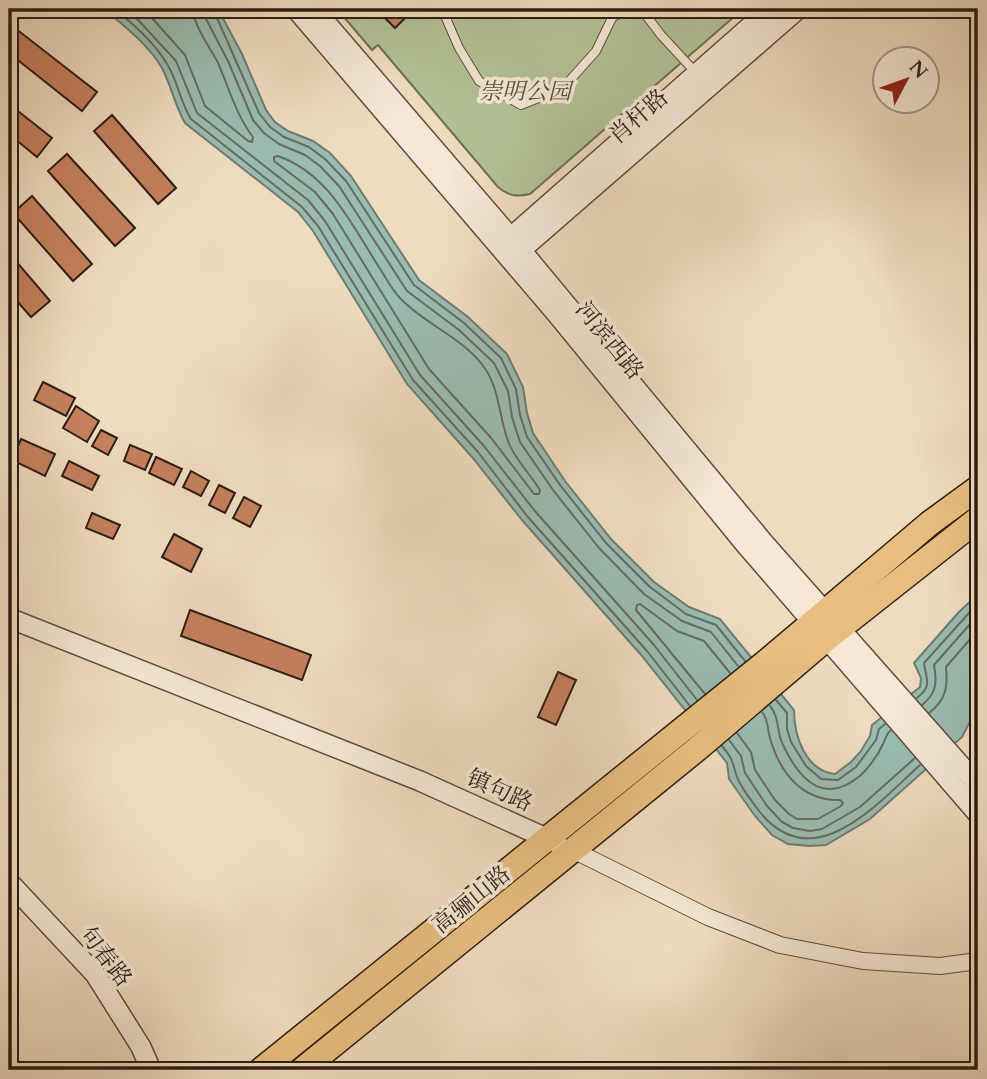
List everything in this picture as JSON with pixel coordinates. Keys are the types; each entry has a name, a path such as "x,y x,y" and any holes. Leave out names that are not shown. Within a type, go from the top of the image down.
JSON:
{"main road":[{"path":"690,739 825,625 930,523 978,488"},
{"path":"825,625 978,519"},
{"name":"高骊山路","path":"261,1070 547,838 690,739"},
{"name":"高骊山路","path":"302,1070 571,849 690,739"}],"street":[{"name":"河滨西路","path":"296,9 510,249 764,543 825,625 947,764"},
{"name":"河滨西路","path":"314,9 510,249"},
{"name":"肖杆路","path":"510,249 770,9"},
{"name":"肖杆路","path":"510,249 798,9"},
{"name":"镇句路","path":"9,618 420,781 571,849 708,917 780,945 863,961 940,966 978,961"},
{"path":"947,764 978,785"},
{"path":"947,764 978,814"},
{"name":"句春路","path":"9,881 95,974 141,1047 151,1070"}],"lane":[{"path":"442,9 458,48 479,81 521,105 563,88 596,51 612,18 626,9 642,10 661,36 697,74"}],"green space":[{"name":"崇明公园","path":"337,9 743,9 530,194 517,195 509,194 498,187 378,45 372,50"}],"water":[{"path":"104,9 218,9 242,54 266,110 275,122 288,131 313,141 330,153 351,176 419,280 468,317 507,354 523,387 533,433 565,481 611,539 654,582 689,607 720,619 794,710 799,741 816,767 835,774 851,762 870,736 872,725 920,687 921,678 914,663 978,594 978,706 962,737 870,819 826,845 788,844 772,835 729,779 727,763 642,656 407,384 313,231 298,212 185,123 157,60"}],"building":[{"path":"376,9 414,9 395,28"},
{"path":"11,25 97,92 82,111 9,53"},
{"path":"9,104 52,138 37,157 9,134"},
{"path":"112,115 176,188 158,204 94,131"},
{"path":"67,154 135,228 115,246 48,171"},
{"path":"32,196 92,264 73,281 13,213"},
{"path":"9,253 50,301 31,317 9,292"},
{"path":"43,382 75,398 66,416 34,400"},
{"path":"76,406 99,421 87,442 63,428"},
{"path":"101,430 117,438 108,455 92,446"},
{"path":"21,439 55,454 45,476 12,460"},
{"path":"130,445 152,454 145,470 124,461"},
{"path":"156,457 182,469 174,485 149,473"},
{"path":"69,461 99,476 92,490 62,476"},
{"path":"191,471 209,481 201,496 183,487"},
{"path":"219,485 235,493 225,513 209,505"},
{"path":"244,497 261,506 250,527 233,518"},
{"path":"92,513 120,525 113,539 86,528"},
{"path":"174,534 202,549 191,572 162,557"},
{"path":"190,610 311,655 302,680 181,636"},
{"path":"558,672 576,680 556,725 538,717"}]}
